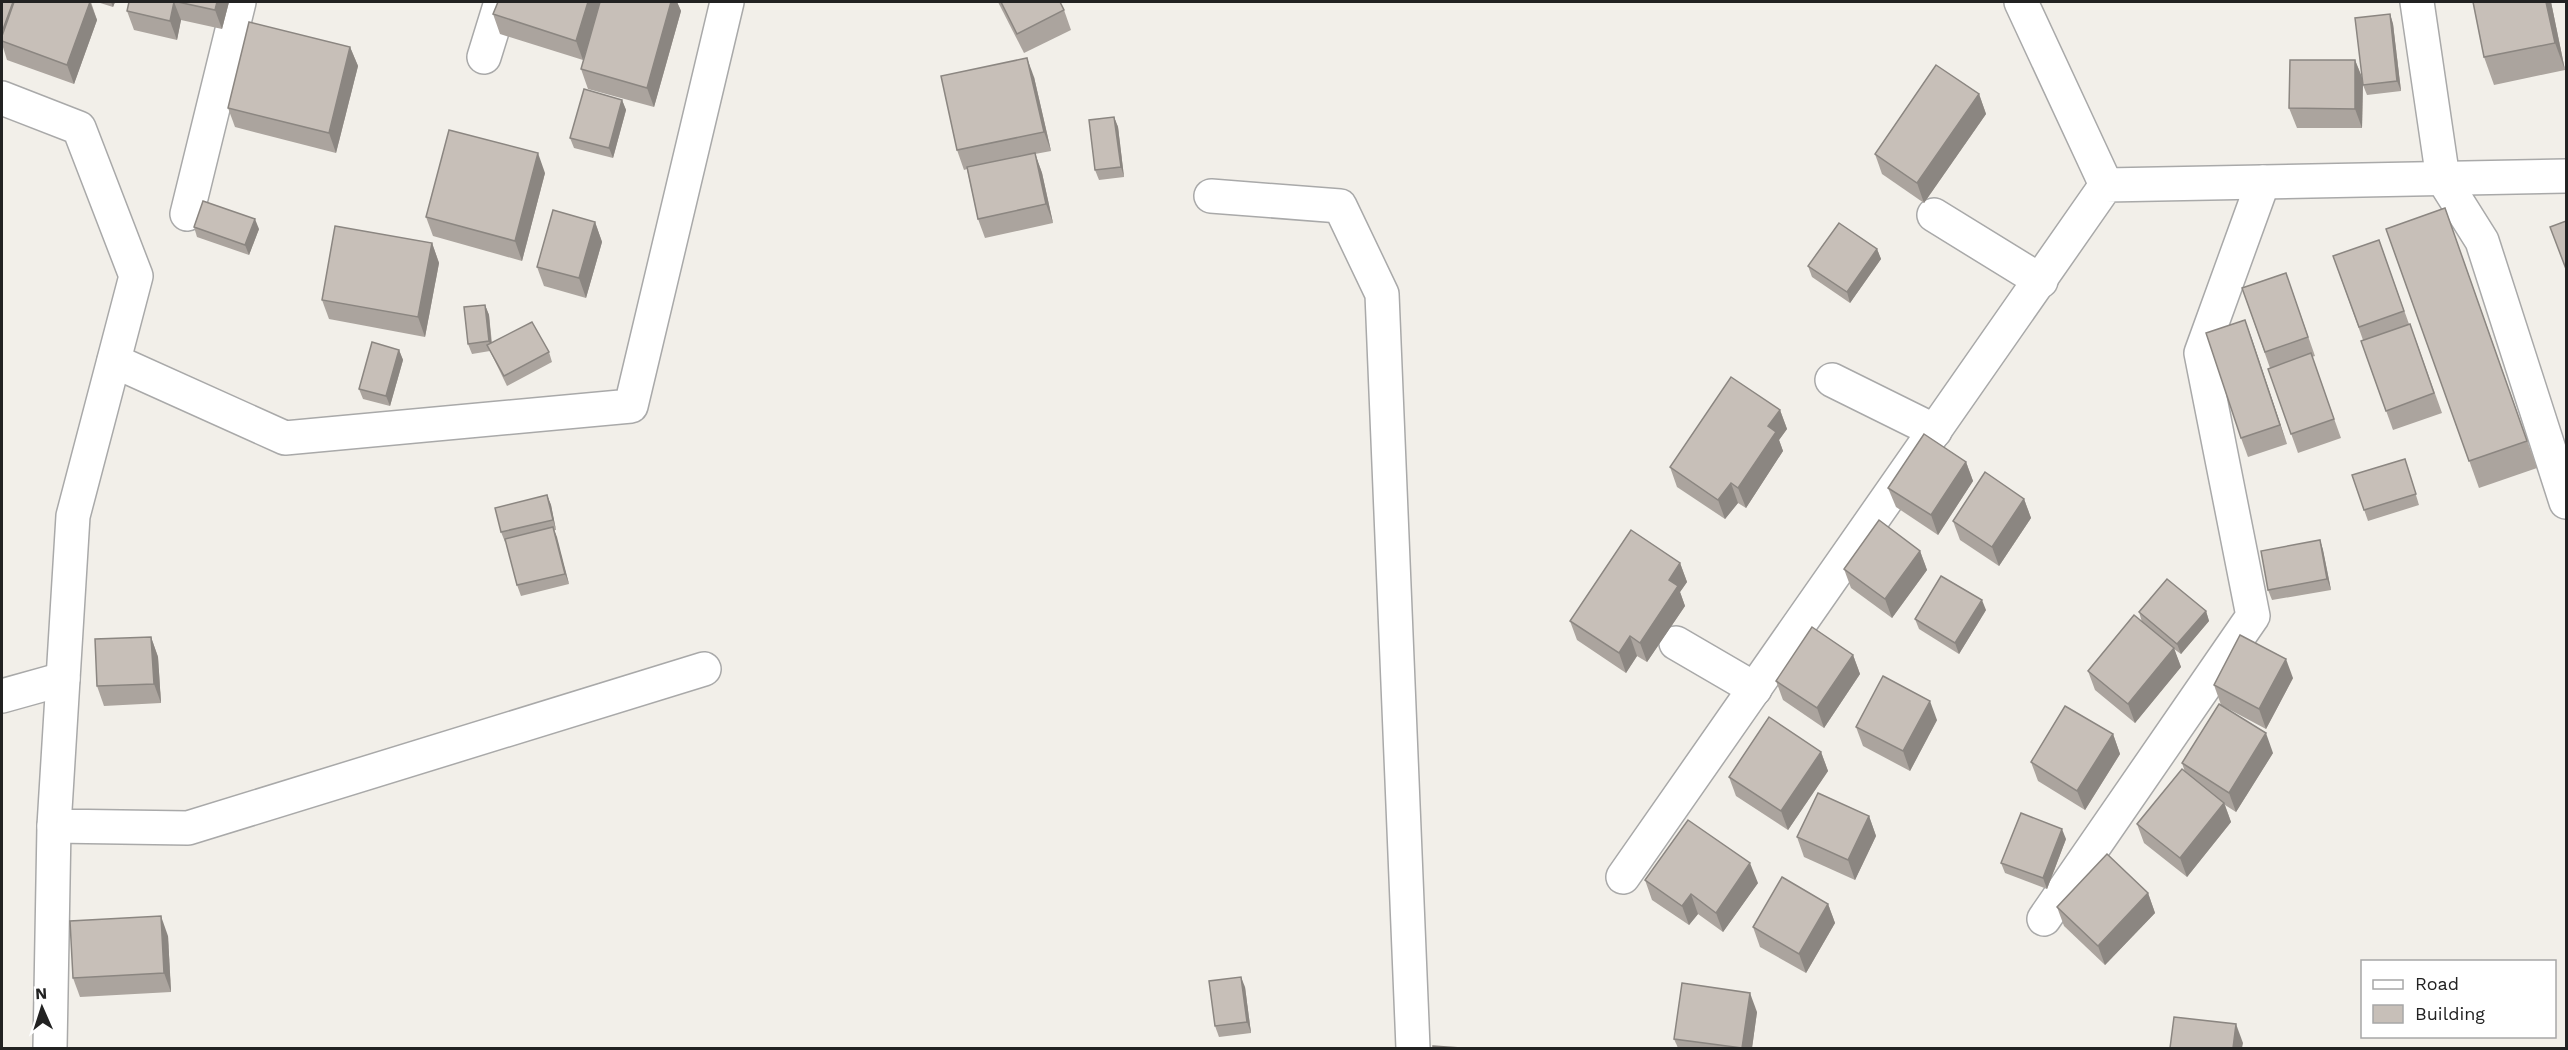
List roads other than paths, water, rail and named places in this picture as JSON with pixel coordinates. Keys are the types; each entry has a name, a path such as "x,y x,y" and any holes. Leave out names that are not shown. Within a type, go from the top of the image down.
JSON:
{"street":[{"path":"187,214 239,2"},
{"path":"484,57 501,2"},
{"path":"114,361 285,438 631,406 727,2"},
{"path":"2021,2 2106,185"},
{"path":"2416,2 2443,179 2482,241 2566,502"},
{"path":"2,98 79,128 136,276 73,516 54,826 50,1048"},
{"path":"2106,185 2566,176"},
{"path":"2044,919 2082,868 2149,765 2192,681 2253,616 2201,353 2263,182"},
{"path":"1623,877 2106,185"},
{"path":"1211,196 1340,206 1382,294 1413,1048"},
{"path":"1934,215 2041,281"},
{"path":"1832,380 1935,431"},
{"path":"1676,643 1755,689"},
{"path":"54,826 188,828 704,669"},
{"path":"2,696 63,679"}]}
